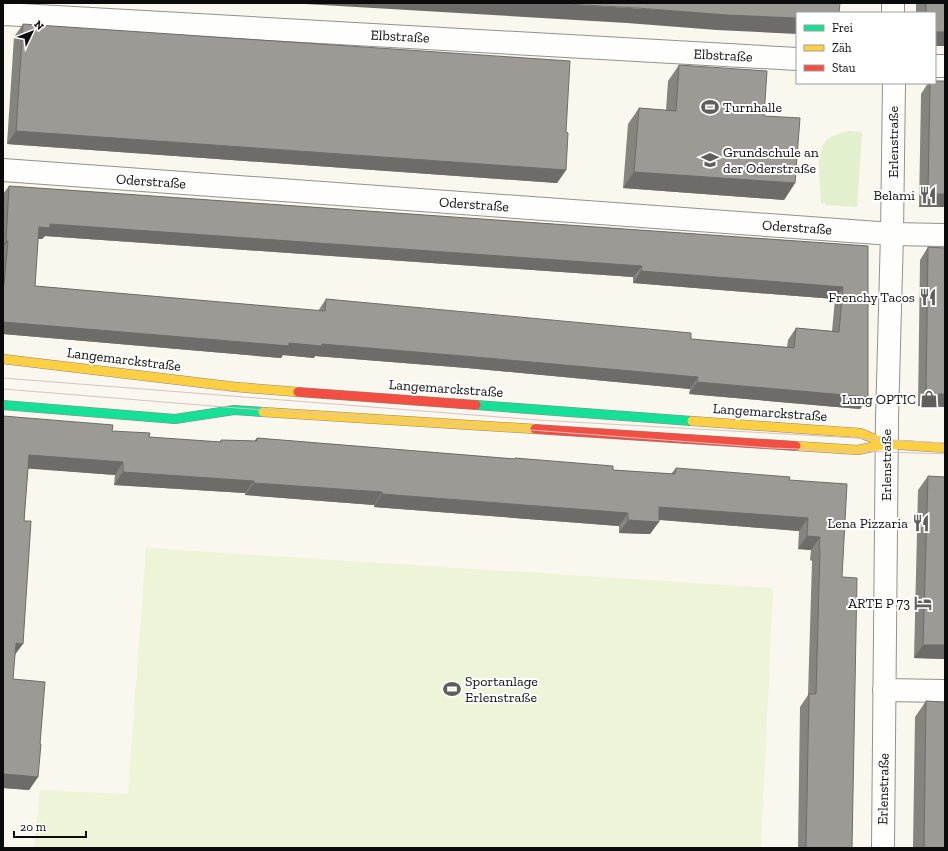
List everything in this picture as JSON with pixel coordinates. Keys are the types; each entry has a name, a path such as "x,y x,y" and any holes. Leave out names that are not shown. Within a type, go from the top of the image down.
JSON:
{"main road":[{"name":"Langemarckstraße","path":"3,359 236,387 860,433 886,444 945,448"},
{"name":"Langemarckstraße","path":"3,406 175,419 234,410 858,450 886,444"}],"street":[{"name":"Elbstraße","path":"3,14 796,59"},
{"name":"Erlenstraße","path":"883,848 886,444 892,234 894,84"},
{"name":"Oderstraße","path":"3,170 892,234 945,235"},
{"path":"884,690 945,691"}],"green space":[{"path":"849,131 862,132 857,207 825,205 825,203 821,203 818,153 821,154 826,140 838,134"},
{"name":"Sportanlage Erlenstraße","path":"146,548 773,588 761,848 34,848 40,790 128,794"}],"building":[{"path":"548,3 840,3 839,12 796,12 796,18 727,15"},
{"path":"926,3 945,3 945,32 936,32 936,12 926,12"},
{"path":"23,24 570,61 566,132 568,133 566,170 16,131"},
{"path":"679,65 767,71 764,116 800,118 795,183 634,172 639,108 676,111"},
{"path":"936,81 945,81 945,194 928,194 930,84 936,84"},
{"path":"9,186 868,246 868,397 697,382 698,377 475,357 322,344 322,346 289,343 289,346 3,322 3,294 8,241 6,241","holes":["50,224 642,266 641,271 843,287 839,332 796,328 794,348 691,339 691,333 326,299 325,311 35,286 39,227 50,228"]},
{"path":"928,247 945,248 945,394 926,394"},
{"path":"3,416 113,425 112,431 150,433 149,437 221,442 221,440 257,441 257,438 613,466 613,470 675,474 676,468 790,477 789,480 847,484 842,577 857,578 852,848 806,848 809,694 816,694 820,549 820,537 807,536 808,518 659,507 659,522 628,520 628,513 382,494 382,492 254,483 254,481 123,472 123,462 29,455 24,521 31,521 23,644 16,643 13,679 45,682 41,744 38,777 4,774 3,791"},
{"path":"928,476 945,477 945,645 923,645"},
{"path":"926,701 945,702 945,848 924,848"}],"tram line":[{"path":"3,378 537,420 945,443"},
{"path":"3,389 771,448 945,454"}],"traffic: fast":[{"path":"3,405 175,419 234,410 263,412"},
{"path":"476,405 692,421"}],"traffic: slow":[{"path":"3,359 236,387 298,392"},
{"path":"263,412 535,429"},
{"path":"692,421 860,433 887,444 945,448"},
{"path":"796,446 858,450 887,444"}],"traffic: jam":[{"path":"298,392 476,405"},
{"path":"535,429 796,446"}],"place":[{"name":"Turnhalle","path":"710,107"},
{"name":"Grundschule an der Oderstraße","path":"710,160"},
{"name":"Belami","path":"928,195"},
{"name":"Frenchy Tacos","path":"928,297"},
{"name":"Lung OPTIC","path":"929,399"},
{"name":"Lena Pizzaria","path":"921,523"},
{"name":"ARTE P 73","path":"923,603"},
{"name":"Sportanlage Erlenstraße","path":"452,689"}]}
